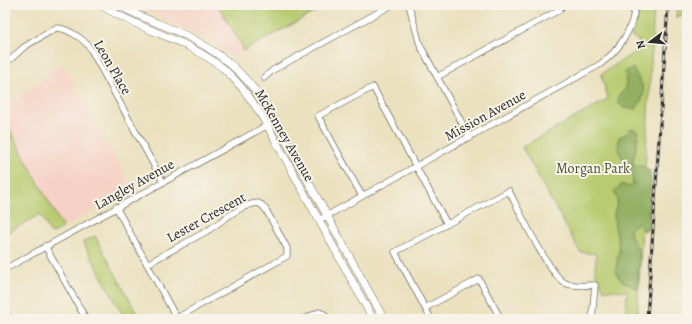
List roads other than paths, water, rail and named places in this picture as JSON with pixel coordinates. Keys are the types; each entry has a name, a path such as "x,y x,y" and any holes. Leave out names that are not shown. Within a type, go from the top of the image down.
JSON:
{"main road":[{"name":"McKenney Avenue","path":"101,5 131,22 186,46 210,59 244,89 254,102 267,125 373,319"},
{"name":"McKenney Avenue","path":"118,5 190,38 232,65 252,84 275,121 384,319"}],"street":[{"path":"264,78 273,70 392,5"},
{"path":"409,5 420,46 470,138"},
{"path":"437,77 559,10 563,5"},
{"name":"Mission Avenue","path":"319,220 594,69 615,52 627,34 632,21 635,5"},
{"name":"Leon Place","path":"11,58 24,47 56,28 66,29 86,42 163,182"},
{"path":"362,196 318,116 373,86 415,167 447,224"},
{"name":"Langley Avenue","path":"5,269 275,121"},
{"path":"431,319 395,252 509,191 538,245 558,278 565,283 575,286 595,285 592,319"},
{"name":"Lester Crescent","path":"116,208 147,264 177,318 286,257 288,252 266,210 258,203 244,208 219,221 207,231 147,264"},
{"path":"46,246 86,319"},
{"path":"425,308 479,279 498,314 503,319"},
{"path":"5,312 9,319"},
{"path":"305,319 319,312 324,314 328,319"}],"railway":[{"path":"647,319 668,5"}],"park label":[{"name":"Morgan Park","path":"593,168"}]}
